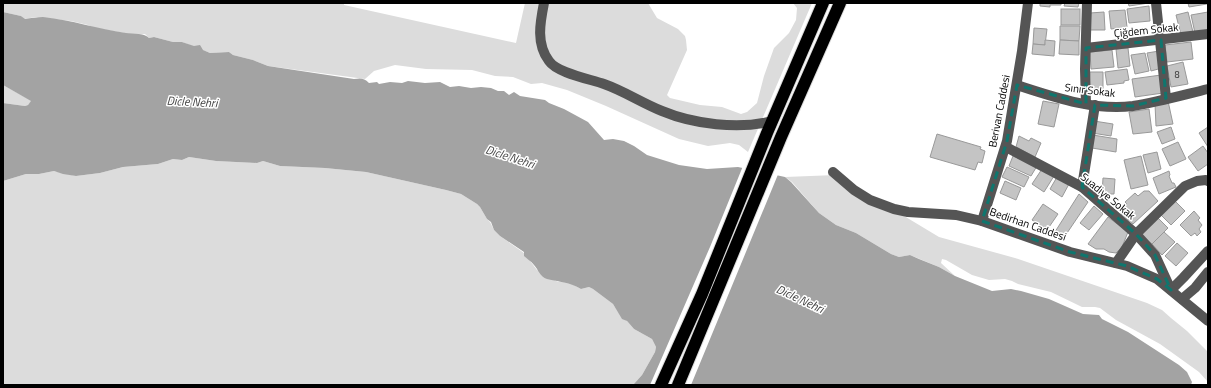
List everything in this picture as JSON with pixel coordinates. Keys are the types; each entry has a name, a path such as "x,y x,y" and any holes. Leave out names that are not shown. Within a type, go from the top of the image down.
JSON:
{"highway":[{"path":"661,385 702,294 767,133 823,3"},
{"path":"678,385 781,137 840,3"}],"street":[{"path":"544,3 540,29 540,41 549,62 556,68 623,91 660,111 698,122 726,125 760,124 772,121"},
{"name":"Berivan Caddesi","path":"982,221 1006,147 1017,85 1028,3"},
{"path":"1082,187 1090,104 1085,69 1087,3"},
{"path":"1156,3 1166,98"},
{"name":"Çiğdem Sokak","path":"1086,48 1208,34"},
{"name":"Sınır Sokak","path":"1017,85 1052,97 1108,106 1133,106 1208,89"},
{"name":"Suadiye Sokak","path":"1006,147 1082,187 1136,234 1155,255 1171,290"},
{"name":"Bedirhan Caddesi","path":"833,172 854,190 870,200 894,209 908,212 956,216 982,221 1070,252 1127,266 1157,279 1208,321"},
{"path":"1116,263 1136,234 1185,186 1197,181 1208,181"},
{"path":"1171,290 1208,251"},
{"path":"1182,299 1195,288 1208,272"}],"highlighted area":[{"path":"1161,40 1166,98 1133,106 1095,105 1082,187 1136,234 1155,255 1171,290 1157,279 1127,266 1070,252 982,221 1007,141 1017,85 1086,104 1086,48"}],"shaded area":[{"path":"3,3 344,3 344,5 516,43 525,3 648,3 657,18 678,29 685,36 686,40 687,50 667,95 670,98 700,105 722,107 741,114 747,112 757,103 764,76 774,48 789,33 796,20 797,8 793,3 812,3 748,152 739,145 730,143 708,146 679,139 567,90 542,83 531,84 513,77 495,76 472,70 426,69 395,65 374,71 365,79 268,66 253,60 233,55 229,52 210,53 182,42 173,42 154,37 149,38 145,34 136,35 95,28 71,21 36,17 24,19 21,16 3,12"},
{"path":"3,85 32,101 25,106 3,103"},
{"path":"189,157 216,161 257,163 263,161 280,166 366,172 461,194 480,207 494,230 524,253 537,270 558,282 568,282 581,289 589,287 593,289 613,304 622,318 634,329 652,339 656,347 655,352 642,375 633,385 3,385 3,181 26,174 39,174 54,171 76,176 100,173 123,167 158,164 173,159 182,160"},
{"path":"836,175 939,237 1015,258 1147,303 1162,310 1187,331 1208,352 1208,382 1199,372 1160,344 1116,320 1100,308 1082,307 1051,292 1018,284 1005,279 989,280 972,275 946,260 942,259 941,263 955,276 939,267 910,255 899,257 891,254 856,233 836,225 819,213 792,182 785,177"}],"water":[{"name":"Dicle Nehri","path":"3,12 21,16 25,19 41,17 54,18 126,33 142,34 149,38 154,37 173,42 182,42 194,46 200,45 203,50 210,53 229,52 233,55 253,60 268,66 354,79 359,78 366,80 369,83 402,83 408,81 425,83 440,82 450,87 459,86 471,88 491,88 498,91 504,91 509,95 514,92 520,96 545,100 588,122 604,140 613,139 624,141 647,155 679,165 707,169 738,167 785,177 819,213 836,225 856,233 891,254 899,257 910,255 992,291 1011,289 1021,291 1049,299 1083,314 1099,315 1102,319 1128,332 1179,365 1187,372 1192,382 1191,385 633,385 642,375 655,352 656,347 652,339 634,329 627,321 622,319 613,304 593,289 589,287 581,289 543,277 533,264 524,256 524,252 500,236 494,230 491,222 487,219 480,207 461,194 366,172 280,166 263,161 257,163 216,161 189,157 182,160 173,159 158,164 123,167 100,173 76,176 54,171 39,174 26,174 3,181 3,103 25,106 31,101 3,85"}],"pier":[{"path":"743,166 779,172 691,385 650,385 710,247"}],"building":[{"path":"1040,3 1061,3 1061,5 1050,5 1050,7 1040,6"},
{"path":"1065,3 1079,3 1078,7 1064,6"},
{"path":"1128,3 1149,3 1129,6"},
{"path":"1188,3 1207,3 1207,4 1189,7"},
{"path":"1149,6 1150,21 1129,23 1127,9"},
{"path":"1061,9 1080,9 1080,25 1061,25"},
{"path":"1125,10 1127,27 1111,29 1109,11"},
{"path":"1104,12 1105,30 1090,30 1090,13"},
{"path":"1188,12 1193,32 1181,35 1176,15"},
{"path":"1208,12 1208,30 1195,33 1191,15"},
{"path":"1060,26 1080,26 1079,41 1060,40"},
{"path":"1034,28 1047,29 1045,45 1033,44"},
{"path":"1045,40 1055,41 1054,56 1032,54 1033,44 1045,45"},
{"path":"1060,40 1079,41 1079,55 1059,54"},
{"path":"1191,42 1193,59 1167,62 1165,45"},
{"path":"1128,48 1130,66 1118,68 1116,49"},
{"path":"1112,50 1114,67 1091,69 1090,52"},
{"path":"1159,51 1162,68 1151,71 1147,53"},
{"path":"1145,53 1149,71 1135,74 1131,55"},
{"path":"1183,62 1188,84 1171,87 1167,66"},
{"path":"1127,69 1129,80 1124,81 1124,83 1107,85 1105,72"},
{"path":"1090,72 1103,72 1103,89 1089,89"},
{"path":"1161,75 1163,93 1135,97 1132,79"},
{"path":"1043,101 1059,104 1054,127 1038,124"},
{"path":"1168,101 1173,124 1156,126 1155,104"},
{"path":"1149,109 1152,132 1133,134 1129,112"},
{"path":"1094,121 1113,124 1111,136 1092,133"},
{"path":"1171,127 1175,139 1162,144 1157,132"},
{"path":"1208,127 1208,147 1199,133"},
{"path":"937,134 981,147 980,149 985,151 982,163 978,162 975,170 930,157"},
{"path":"1093,135 1117,139 1116,152 1092,148"},
{"path":"1019,136 1029,141 1031,138 1041,143 1035,157 1016,147"},
{"path":"1178,142 1186,159 1170,166 1162,149"},
{"path":"1203,146 1208,153 1208,164 1198,171 1188,157"},
{"path":"1157,152 1161,169 1148,173 1143,155"},
{"path":"1013,156 1037,166 1031,176 1009,166"},
{"path":"1141,156 1148,185 1131,189 1124,160"},
{"path":"1007,167 1029,177 1024,187 1002,177"},
{"path":"1042,169 1054,176 1044,192 1032,184"},
{"path":"1169,171 1169,176 1172,183 1174,183 1176,187 1159,194 1153,178"},
{"path":"1057,177 1069,184 1062,197 1050,189"},
{"path":"1103,178 1115,179 1114,194 1102,194"},
{"path":"1005,181 1021,188 1016,200 1000,193"},
{"path":"1144,191 1149,191 1158,201 1133,224 1121,214 1127,204 1125,202 1135,193 1138,196"},
{"path":"1079,194 1088,202 1063,239 1053,235"},
{"path":"1174,200 1185,211 1171,225 1161,215"},
{"path":"1043,204 1058,214 1047,230 1032,220"},
{"path":"1094,206 1103,214 1089,230 1080,223"},
{"path":"1194,211 1200,218 1198,220 1202,225 1199,229 1201,232 1197,236 1195,233 1191,236 1180,225"},
{"path":"1108,217 1128,232 1122,247 1116,253 1109,252 1104,249 1096,249 1088,244"},
{"path":"1158,218 1168,228 1152,244 1141,234"},
{"path":"1164,232 1175,242 1162,255 1152,244"},
{"path":"1177,243 1188,253 1176,266 1165,256"}]}
